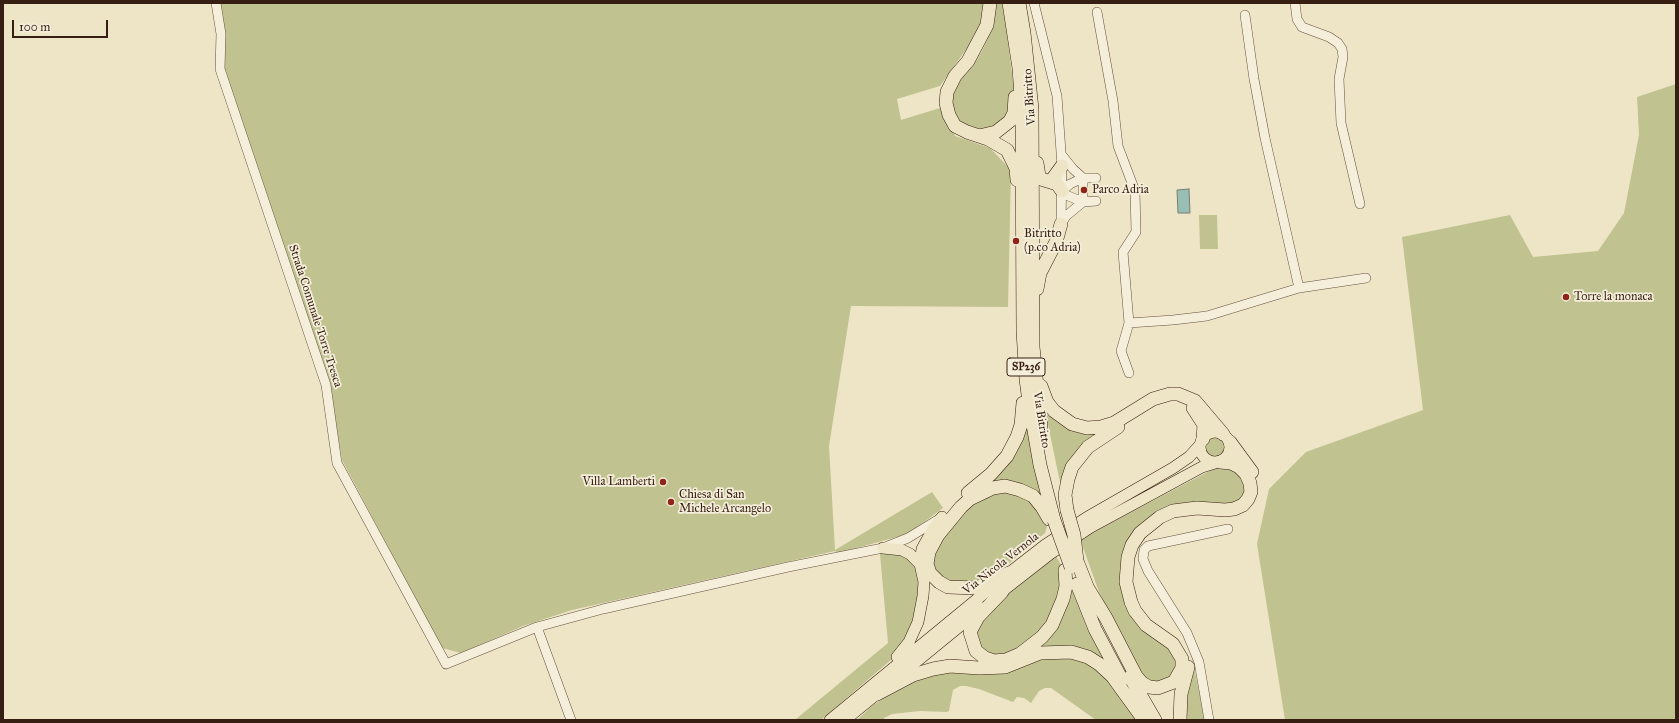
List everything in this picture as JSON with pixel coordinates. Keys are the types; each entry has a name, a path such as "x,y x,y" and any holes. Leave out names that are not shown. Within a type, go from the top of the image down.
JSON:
{"highway":[{"path":"990,3 986,25 978,44 968,61 955,76 946,92 946,103 949,115 955,126 999,144 1007,150 1013,160 1017,175 1017,200 1023,211"},
{"path":"978,136 996,132 1004,127 1014,113 1016,105 1008,3"},
{"name":"Via Bitritto","path":"1008,3 1018,68 1022,110 1023,331 1028,402 1040,465 1058,519 1071,566 1087,588 1116,651 1155,720"},
{"name":"Via Bitritto","path":"1019,3 1030,92 1032,135 1033,347 1041,425 1062,545 1095,629 1144,720"},
{"path":"1030,92 1036,124 1038,171 1041,178 1045,181 1051,181 1057,184 1062,191"},
{"path":"1051,181 1061,160"},
{"path":"1061,224 1056,242 1038,280 1036,303 1037,333 1033,347 1038,362 1041,387 1047,402 1062,418 1072,424 1087,428 1102,427 1114,423 1153,399 1170,394 1187,396 1199,404 1251,469 1255,478 1256,496 1247,509 1232,516 1189,514 1164,522 1148,535 1138,548 1134,559 1133,588 1140,606 1152,621 1181,644 1188,660 1182,694 1180,720"},
{"path":"942,517 999,465 1007,456 1017,437 1024,408 1017,338 1017,305 1023,290"},
{"path":"1008,573 977,588 948,587 939,582 930,574 928,564 929,552 938,535 961,507 970,499 993,488 1005,486 1020,490 1033,496 1042,507 1058,519 1068,479 1080,456 1100,438 1156,405 1176,400 1190,406 1201,419 1204,425 1202,442"},
{"path":"1087,588 1106,618 1136,676 1142,683 1150,687 1158,688 1174,682 1180,672 1182,659 1173,644 1146,625 1135,611 1127,587 1126,569 1128,556 1132,545 1140,533 1160,517 1173,511 1197,508 1225,510 1234,509 1243,505 1251,492 1250,483 1246,474 1239,467 1231,463 1217,462"},
{"path":"1002,592 978,617 970,632 976,651 985,658 994,661 1006,660 1020,654 1042,637 1052,625 1063,599 1071,566"},
{"path":"875,688 933,669 950,666 979,668 1005,667 1040,653 1071,652 1089,658 1112,676 1144,720"}],"main road":[{"path":"1210,433 1226,438 1230,452 1224,460 1217,462 1205,459 1200,450 1202,442 1210,433"},
{"name":"Via Nicola Vernola","path":"845,720 875,688 1008,573 1086,518 1173,468 1189,457 1202,442"},
{"name":"Via Nicola Vernola","path":"830,720 875,688 1050,554 1091,527 1202,467 1217,462"},
{"path":"875,688 915,632 922,610 924,582 920,564 922,549 933,529 942,517"},
{"path":"883,548 902,550 910,554 920,564"}],"street":[{"name":"Strada Comunale Torre Tresca","path":"216,3 221,34 220,69 326,385 337,463 446,664 536,627"},
{"path":"1034,3 1057,96 1062,191 1061,224"},
{"path":"1296,3 1297,19 1302,27 1329,37 1338,43 1342,49 1343,57 1339,79 1341,123 1360,204"},
{"path":"1097,12 1113,101 1118,146 1135,191 1136,232 1123,252 1129,323 1121,351 1129,373"},
{"path":"1245,15 1254,79 1265,138 1299,288"},
{"path":"1061,160 1083,178 1083,202"},
{"path":"1062,191 1070,184 1083,178 1096,178"},
{"path":"1062,191 1066,195 1083,202 1096,201"},
{"path":"1061,224 1066,216 1083,202"},
{"path":"1129,323 1206,316 1299,288 1366,278"},
{"path":"570,720 536,627 604,609 788,567 883,548 908,538 942,517"},
{"path":"1209,720 1199,662 1187,632 1142,559 1144,550 1148,546 1228,529"}],"green space":[{"path":"219,3 984,3 981,27 976,43 967,48 940,86 897,99 901,120 940,108 955,136 990,148 1011,170 1008,307 851,306 829,446 835,550 932,492 943,508 908,534 838,553 835,551 572,610 523,626 461,653 442,648 342,460 328,376 225,83"},
{"path":"996,3 1002,3 1016,105 1004,127 967,132 951,108 952,96 957,83 973,66 992,30"},
{"path":"1676,84 1676,720 1285,720 1257,544 1269,489 1306,452 1423,410 1402,237 1510,215 1533,257 1598,251 1624,213 1639,135 1637,97"},
{"path":"1199,215 1217,215 1218,249 1200,249"},
{"path":"1047,413 1096,430 1098,436 1061,487 1046,415"},
{"path":"1027,423 1043,504 986,486"},
{"path":"1215,438 1221,441 1224,447 1221,453 1215,456 1209,453 1206,447 1209,441"},
{"path":"1219,466 1238,471 1247,489 1238,504 1184,506 1134,539 1126,598 1177,654 1174,678 1147,684 1134,668 1099,592 1080,539"},
{"path":"1004,489 1033,503 1045,520 1047,527 1045,533 993,577 982,582 947,583 937,571 933,563 936,546 970,504"},
{"path":"892,552 903,553 915,563 922,596 916,622 892,659 821,720 797,720 796,719 888,643 880,554"},
{"path":"1056,556 1066,574 1054,620 1003,661 983,653 976,639 977,624 986,612"},
{"path":"1070,584 1077,597 1108,666 1038,649"},
{"path":"1089,658 1142,720 1096,720 1051,688 1045,688 1039,691 1031,703 1024,698 1017,697 1013,702 979,689 960,686 953,690 949,711 947,712 920,711 892,714 884,718 884,720 857,720 873,705 912,680 932,675 1030,659"},
{"path":"1192,658 1205,720 1182,720"}],"water":[{"path":"1189,189 1190,213 1178,213 1177,190"}],"place":[{"name":"Parco Adria","path":"1084,190"},
{"name":"Bitritto (p.co Adria)","path":"1016,241"},
{"name":"Torre la monaca","path":"1566,297"},
{"name":"Villa Lamberti","path":"663,482"},
{"name":"Chiesa di San Michele Arcangelo","path":"671,502"}]}
